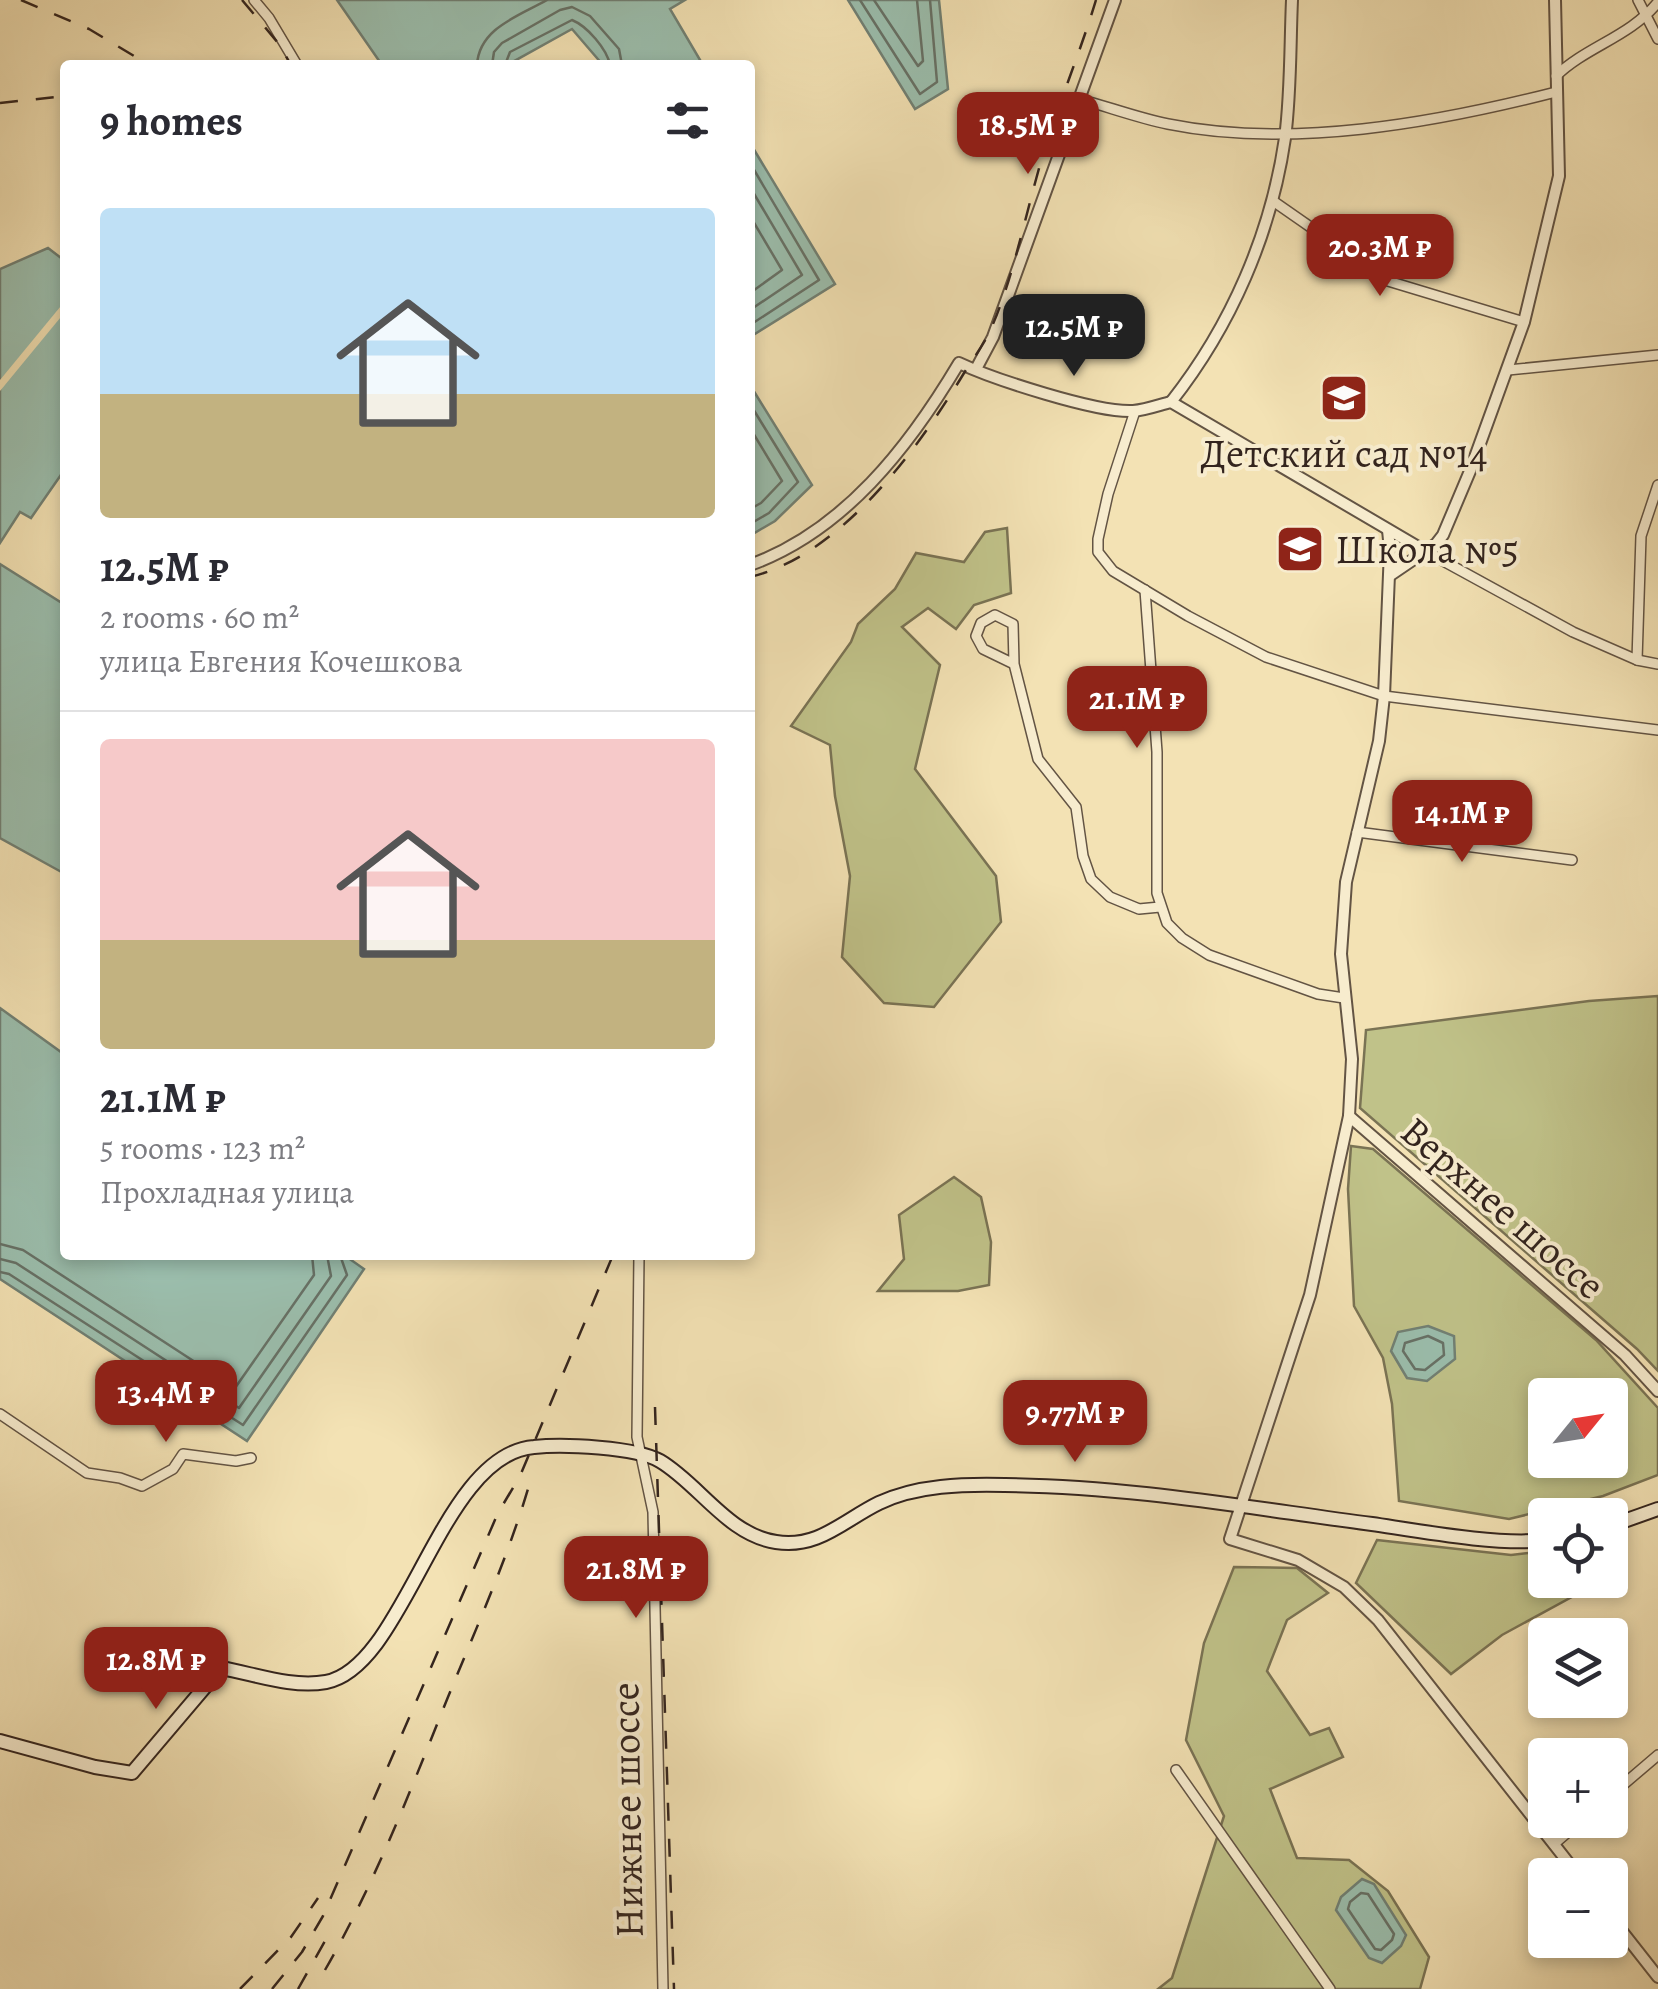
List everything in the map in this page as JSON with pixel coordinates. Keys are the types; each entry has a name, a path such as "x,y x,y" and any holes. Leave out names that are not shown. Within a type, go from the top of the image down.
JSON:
{"main road":[{"path":"0,1742 132,1773 222,1668 308,1683 325,1682 348,1672 376,1642 460,1502 493,1463 530,1447 638,1451 678,1474 742,1529 764,1540 782,1543 806,1542 831,1533 879,1503 946,1486 1085,1486 1486,1538 1528,1539"},
{"path":"1628,1520 1658,1510"}],"street":[{"path":"254,0 294,60"},
{"path":"976,369 993,337 1115,0"},
{"path":"755,564 802,543 834,519 928,414 959,363 1098,407 1135,411 1171,402 1196,371 1239,295 1274,201 1286,135 1292,0"},
{"path":"1389,576 1426,552 1443,535 1524,322 1560,176 1555,0"},
{"path":"1638,0 1658,39"},
{"path":"1556,76 1570,63 1630,30 1658,2"},
{"path":"1079,99 1170,124 1286,135 1374,128 1556,92"},
{"path":"1274,201 1388,281 1524,322"},
{"path":"1508,370 1658,355"},
{"path":"1171,402 1426,552 1573,632 1637,660 1658,664"},
{"path":"1135,411 1108,494 1098,552 1113,570 1145,590 1266,657 1384,696 1658,730"},
{"path":"1637,660 1641,536 1658,485"},
{"path":"1388,530 1384,696 1379,740 1346,882 1341,954 1352,1060 1349,1116 1310,1295 1230,1538 1298,1560 1344,1587 1378,1620 1565,1858"},
{"path":"1145,590 1157,752 1160,907 1167,924 1209,954 1318,994 1344,998"},
{"path":"1014,664 983,648 976,636 981,624 995,615 1014,624 1014,664 1038,759 1076,807 1083,856 1091,879 1110,897 1139,909 1160,907"},
{"path":"1357,832 1572,860"},
{"name":"Верхнее шоссе","path":"1349,1116 1626,1355 1658,1391"},
{"name":"Нижнее шоссе","path":"639,1260 638,1451 653,1512 663,1989"},
{"path":"0,1414 87,1473 142,1486 173,1470 183,1454 236,1461 251,1458"},
{"path":"1628,1781 1658,1755"},
{"path":"1176,1770 1330,1989"},
{"path":"1554,1844 1561,1838"},
{"path":"1628,1939 1658,1977"}],"green space":[{"path":"1007,528 1011,593 974,605 956,629 928,608 902,627 940,665 915,769 996,876 1001,922 934,1007 884,1003 842,957 850,876 830,745 791,726 851,642 858,624 895,589 916,553 964,562 985,532"},
{"path":"1658,996 1658,1371 1360,1108 1366,1030 1589,1001"},
{"path":"1351,1146 1373,1149 1596,1340 1658,1408 1658,1475 1595,1498 1528,1498 1528,1514 1509,1519 1399,1501 1392,1404 1383,1358 1354,1306 1348,1189"},
{"path":"954,1177 981,1197 991,1242 989,1285 958,1291 878,1291 904,1259 899,1215"},
{"path":"1377,1540 1511,1555 1528,1553 1528,1598 1570,1598 1528,1618 1451,1674 1356,1583"},
{"path":"1234,1567 1297,1568 1328,1593 1287,1620 1267,1671 1310,1735 1329,1728 1343,1757 1270,1789 1297,1858 1349,1860 1388,1891 1429,1957 1420,1989 1158,1989 1172,1978 1224,1816 1186,1740 1204,1643"}],"water":[{"path":"337,0 685,0 670,9 700,60 599,60 572,29 516,60 379,60"},
{"path":"848,0 939,0 948,89 915,109"},
{"path":"755,151 835,284 755,334"},
{"path":"48,248 60,257 60,476 31,518 20,512 0,543 0,269"},
{"path":"755,393 812,485 775,521 755,533"},
{"path":"0,564 60,602 60,871 0,838"},
{"path":"0,1008 60,1051 60,1260 351,1260 364,1269 247,1441 0,1279"},
{"path":"1428,1326 1454,1336 1455,1359 1427,1381 1407,1378 1391,1351 1398,1332"},
{"path":"1362,1879 1374,1884 1406,1935 1401,1946 1382,1963 1369,1958 1336,1910 1341,1897"}],"pier":[{"path":"60,307 60,318 0,391 0,380"}],"railway":[{"path":"21,0 89,29 141,60"},
{"path":"242,0 288,60"},
{"path":"755,575 814,548 872,498 921,438 983,345 1005,293 1042,158 1096,0"},
{"path":"0,103 60,97"},
{"path":"272,1989 302,1952 323,1916 498,1513 520,1476 611,1260"},
{"path":"655,1407 674,1989"},
{"path":"325,1970 360,1904 406,1801 502,1563 530,1482"},
{"path":"240,1989 291,1937 318,1898"},
{"path":"298,1989 325,1941"}],"place":[{"name":"Детский сад №14","path":"1344,398"},
{"name":"Школа №5","path":"1300,549"}]}
